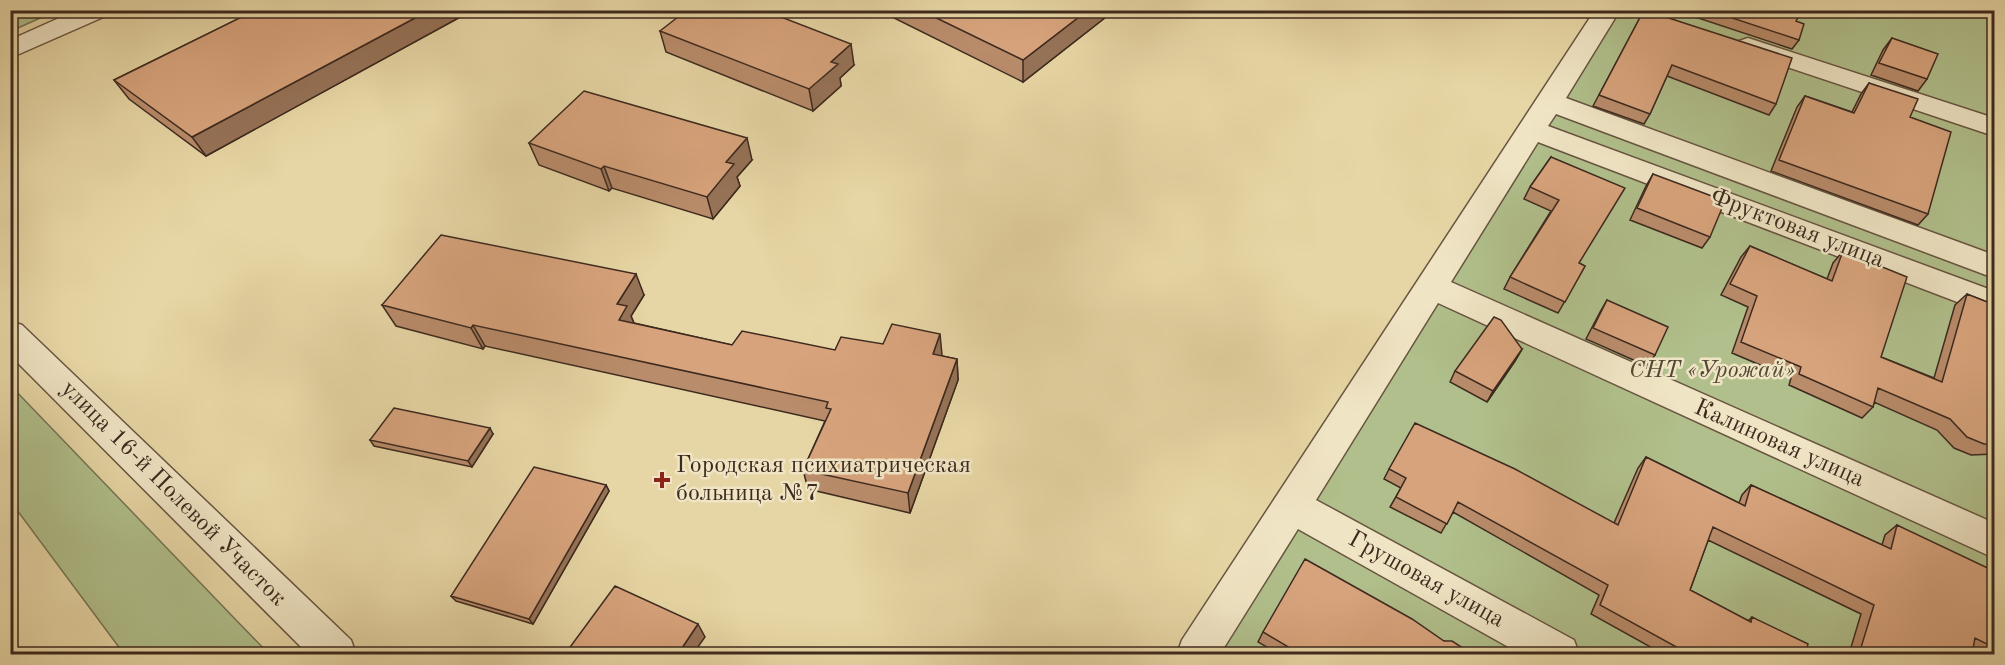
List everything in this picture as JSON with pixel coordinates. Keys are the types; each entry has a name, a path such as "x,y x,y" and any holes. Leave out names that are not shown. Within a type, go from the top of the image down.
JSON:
{"street":[{"path":"10,50 99,10"},
{"path":"1197,654 1608,10"},
{"path":"1728,40 1995,128"},
{"path":"1550,102 1995,267"},
{"name":"Фруктовая улица","path":"1532,130 1995,304"},
{"name":"Калиновая улица","path":"1432,287 1995,541"},
{"name":"улица 16-й Полевой Участок","path":"10,334 336,654"},
{"name":"Грушовая улица","path":"1292,506 1559,654"}],"green space":[{"path":"11,10 56,10 56,11 11,31"},
{"name":"СНТ «Урожай»","path":"1603,11 1994,11 1994,654 1204,654"},
{"path":"11,386 269,654 124,654 11,502"}],"building":[{"path":"256,10 430,10 192,137 114,80"},
{"path":"687,10 763,10 851,44 831,62 838,64 809,89 660,31"},
{"path":"920,10 994,10 1004,15 1010,10 1088,10 1023,60"},
{"path":"1644,10 1792,58 1776,104 1672,65 1650,114 1599,95"},
{"path":"1708,10 1802,10 1796,21 1804,24 1799,40"},
{"path":"1892,38 1938,54 1927,79 1879,63"},
{"path":"1869,83 1918,99 1910,117 1951,132 1928,214 1779,160 1805,96 1854,113"},
{"path":"584,91 747,138 726,162 734,164 707,197 604,166 601,169 529,143"},
{"path":"1551,157 1625,188 1579,263 1585,266 1565,302 1510,277 1559,200 1530,187"},
{"path":"1653,174 1725,201 1710,237 1637,208"},
{"path":"441,235 636,274 617,304 627,306 619,320 732,345 742,331 835,350 841,337 883,344 892,324 940,334 933,354 957,359 908,493 803,470 831,409 826,408 828,402 473,325 471,328 382,305"},
{"path":"1750,246 1832,281 1843,251 1907,277 1881,357 1942,382 1967,294 1995,305 1995,444 1984,444 1967,437 1950,419 1878,388 1873,407 1799,374 1801,367 1741,342 1757,296 1730,284"},
{"path":"1607,300 1668,327 1655,355 1593,328"},
{"path":"1494,317 1501,320 1522,349 1493,391 1455,371"},
{"path":"394,408 490,428 468,461 370,440"},
{"path":"1415,423 1515,469 1618,525 1646,457 1745,506 1751,485 1891,549 1897,525 1994,571 1992,583 1995,584 1995,648 1975,638 1972,654 1859,654 1874,605 1713,527 1690,590 1751,622 1752,617 1808,644 1805,654 1689,654 1600,605 1608,585 1458,502 1447,524 1396,497 1406,478 1389,469"},
{"path":"534,467 606,485 529,619 451,596"},
{"path":"1305,559 1412,619 1444,641 1452,641 1472,654 1300,654 1263,632"},
{"path":"615,586 698,624 678,654 565,654"}],"place":[{"name":"Городская психиатрическая больница №7","path":"662,480"}]}
